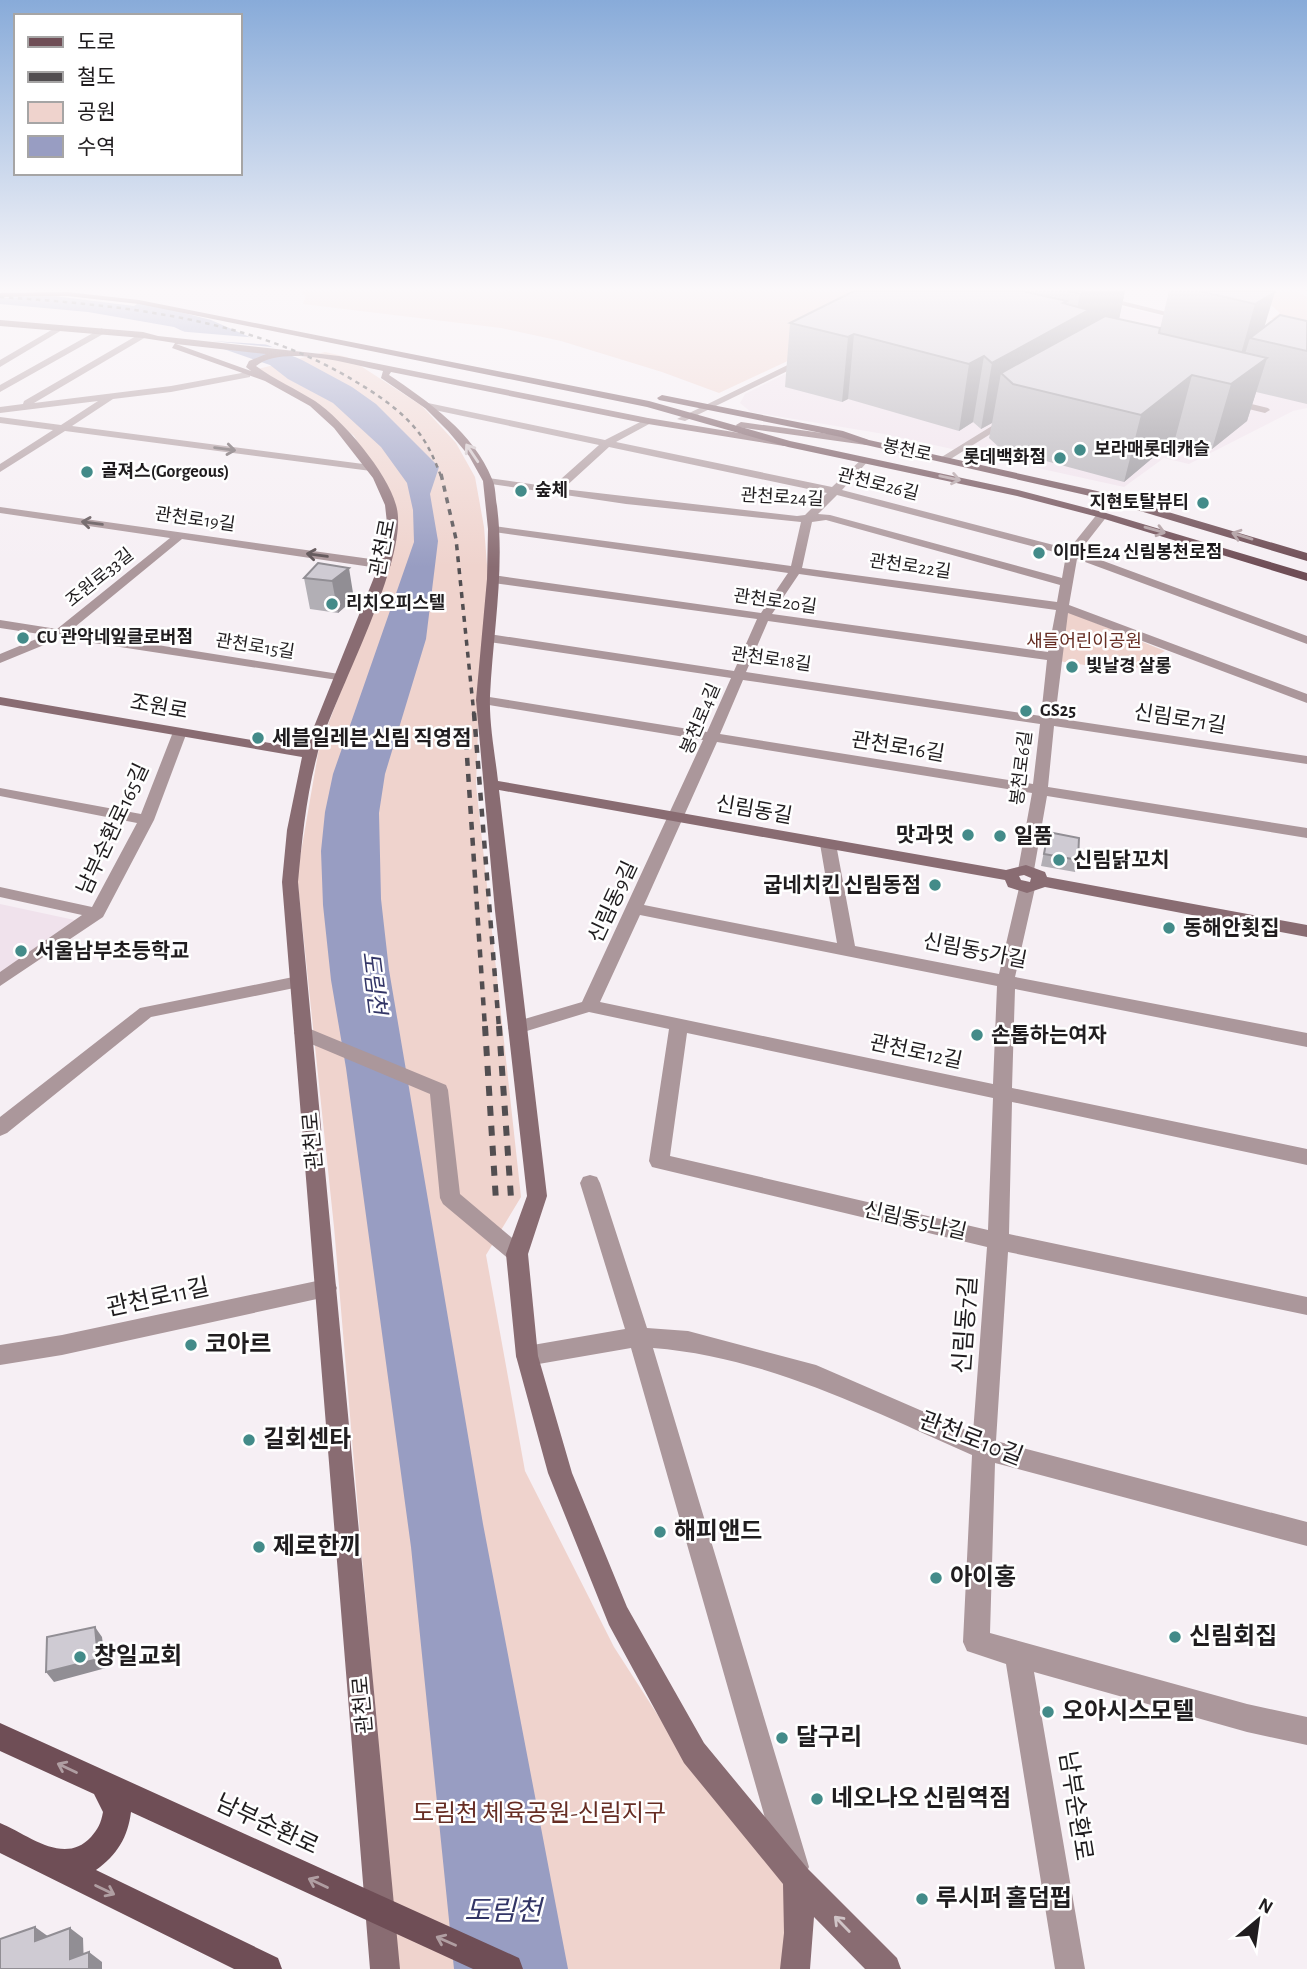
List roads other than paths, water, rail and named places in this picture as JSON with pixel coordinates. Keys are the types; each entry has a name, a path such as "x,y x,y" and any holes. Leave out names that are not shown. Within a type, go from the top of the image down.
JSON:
{"main road":[{"name":"관천로","path":"274,383 313,404 338,426 371,468 391,505 393,523 385,565 310,754 295,830 290,882 385,1969"},
{"path":"394,383 428,406 464,442 488,481 494,529 493,579 483,700 490,784 537,1196 517,1254 527,1356 560,1473 618,1616 694,1753 798,1880 886,1969"},
{"path":"458,383 648,421 788,444"},
{"path":"483,383 650,415 685,417 866,442"},
{"name":"봉천로","path":"547,383 649,404 685,417"},
{"name":"봉천로","path":"581,383 843,434 866,442 1027,477 1154,510 1307,557"},
{"name":"봉천로","path":"704,421 788,444 1018,493 1102,515 1307,577"},
{"path":"1018,493 1044,495 1055,492 1051,486 1027,477"},
{"name":"조원로","path":"0,701 310,754"},
{"name":"신림동길","path":"490,784 1307,932"},
{"name":"남부순환로","path":"0,1737 508,1969"},
{"path":"54,1864 80,1864 105,1844 113,1831 116,1802 102,1784"},
{"path":"0,1838 54,1864 234,1962 267,1969"},
{"path":"795,1969 799,1933 798,1880"}],"street":[{"path":"21,407 62,383"},
{"path":"0,410 196,383"},
{"path":"685,417 757,383"},
{"path":"0,469 112,396"},
{"path":"1219,399 1265,410"},
{"name":"관천로26길","path":"428,406 834,491 1072,553 1307,640"},
{"path":"945,458 1023,411"},
{"path":"0,420 371,468"},
{"path":"554,491 607,443 648,421"},
{"path":"807,520 864,460"},
{"name":"관천로24길","path":"488,481 807,520 826,517 1066,583"},
{"name":"관천로19길","path":"0,510 385,565"},
{"name":"봉천로6길","path":"1026,879 1040,792 1054,657 1072,553 1102,515"},
{"name":"봉천로4길","path":"677,817 763,619 796,569 807,520"},
{"name":"관천로22길","path":"494,529 1064,607 1307,699"},
{"name":"조원로33길","path":"0,659 59,634 180,536"},
{"name":"관천로20길","path":"493,579 763,619 1054,657"},
{"name":"관천로15길","path":"0,624 339,678"},
{"name":"관천로18길","path":"489,638 1047,720"},
{"name":"관천로16길","path":"483,700 1307,834"},
{"name":"신림로71길","path":"1047,720 1307,760"},
{"name":"남부순환로165길","path":"0,980 97,913 146,820 180,732"},
{"path":"0,792 146,820"},
{"name":"신림동9길","path":"589,1006 677,817"},
{"path":"828,844 847,950"},
{"name":"신림동7길","path":"1018,1654 976,1642 984,1449 998,1241 1006,980 1026,879"},
{"path":"0,892 97,913"},
{"name":"신림동5가길","path":"635,909 1307,1040"},
{"path":"0,1128 146,1012 298,982"},
{"name":"관천로12길","path":"517,1028 589,1006 1307,1157"},
{"name":"신림동5나길","path":"679,1025 659,1161 998,1241 1307,1306"},
{"path":"303,1033 439,1090 450,1198 517,1254"},
{"path":"590,1183 639,1337 798,1880"},
{"name":"관천로11길","path":"0,1355 62,1345 326,1288"},
{"name":"관천로10길","path":"527,1356 639,1337 688,1340 816,1374 984,1449 1307,1534"},
{"path":"1018,1654 1247,1718 1307,1731"},
{"name":"남부순환로","path":"1018,1654 1070,1969"}],"water":[{"name":"도림천","path":"295,383 344,383 352,387 376,404 439,467 430,494 438,541 426,639 385,774 379,813 381,899 389,970 483,1524 568,1969 454,1969 411,1547 346,1068 331,980 323,905 321,851 333,774 414,542 413,510 407,483 381,447 333,403"}],"railway":[{"path":"358,383 391,405 413,426 432,454 441,476"},
{"path":"441,474 456,539 474,715"},
{"path":"474,713 499,1028"},
{"path":"465,726 485,1028"},
{"path":"485,1026 496,1201"},
{"path":"499,1026 511,1198"}],"place":[{"name":"보라매롯데캐슬","path":"1080,450"},
{"name":"롯데백화점","path":"1060,458"},
{"name":"골져스(Gorgeous)","path":"87,472"},
{"name":"숲체","path":"521,491"},
{"name":"지현토탈뷰티","path":"1203,503"},
{"name":"이마트24 신림봉천로점","path":"1039,553"},
{"name":"리치오피스텔","path":"332,604"},
{"name":"CU 관악네잎클로버점","path":"23,638"},
{"name":"빛날경 살롱","path":"1072,667"},
{"name":"GS25","path":"1026,711"},
{"name":"세블일레븐 신림 직영점","path":"258,738"},
{"name":"맛과멋","path":"968,835"},
{"name":"일품","path":"1000,836"},
{"name":"신림닭꼬치","path":"1059,860"},
{"name":"굽네치킨 신림동점","path":"935,885"},
{"name":"동해안횟집","path":"1169,928"},
{"name":"서울남부초등학교","path":"21,951"},
{"name":"손톱하는여자","path":"977,1035"},
{"name":"코아르","path":"191,1345"},
{"name":"길회센타","path":"249,1440"},
{"name":"해피앤드","path":"660,1532"},
{"name":"제로한끼","path":"259,1547"},
{"name":"아이홍","path":"936,1578"},
{"name":"신림회집","path":"1175,1637"},
{"name":"창일교회","path":"80,1657"},
{"name":"오아시스모텔","path":"1048,1712"},
{"name":"달구리","path":"782,1738"},
{"name":"네오나오 신림역점","path":"817,1799"},
{"name":"루시퍼 홀덤펍","path":"922,1899"}],"park label":[{"name":"새들어린이공원","path":"1084,642"},
{"name":"도림천 체육공원-신림지구","path":"539,1814"}]}
